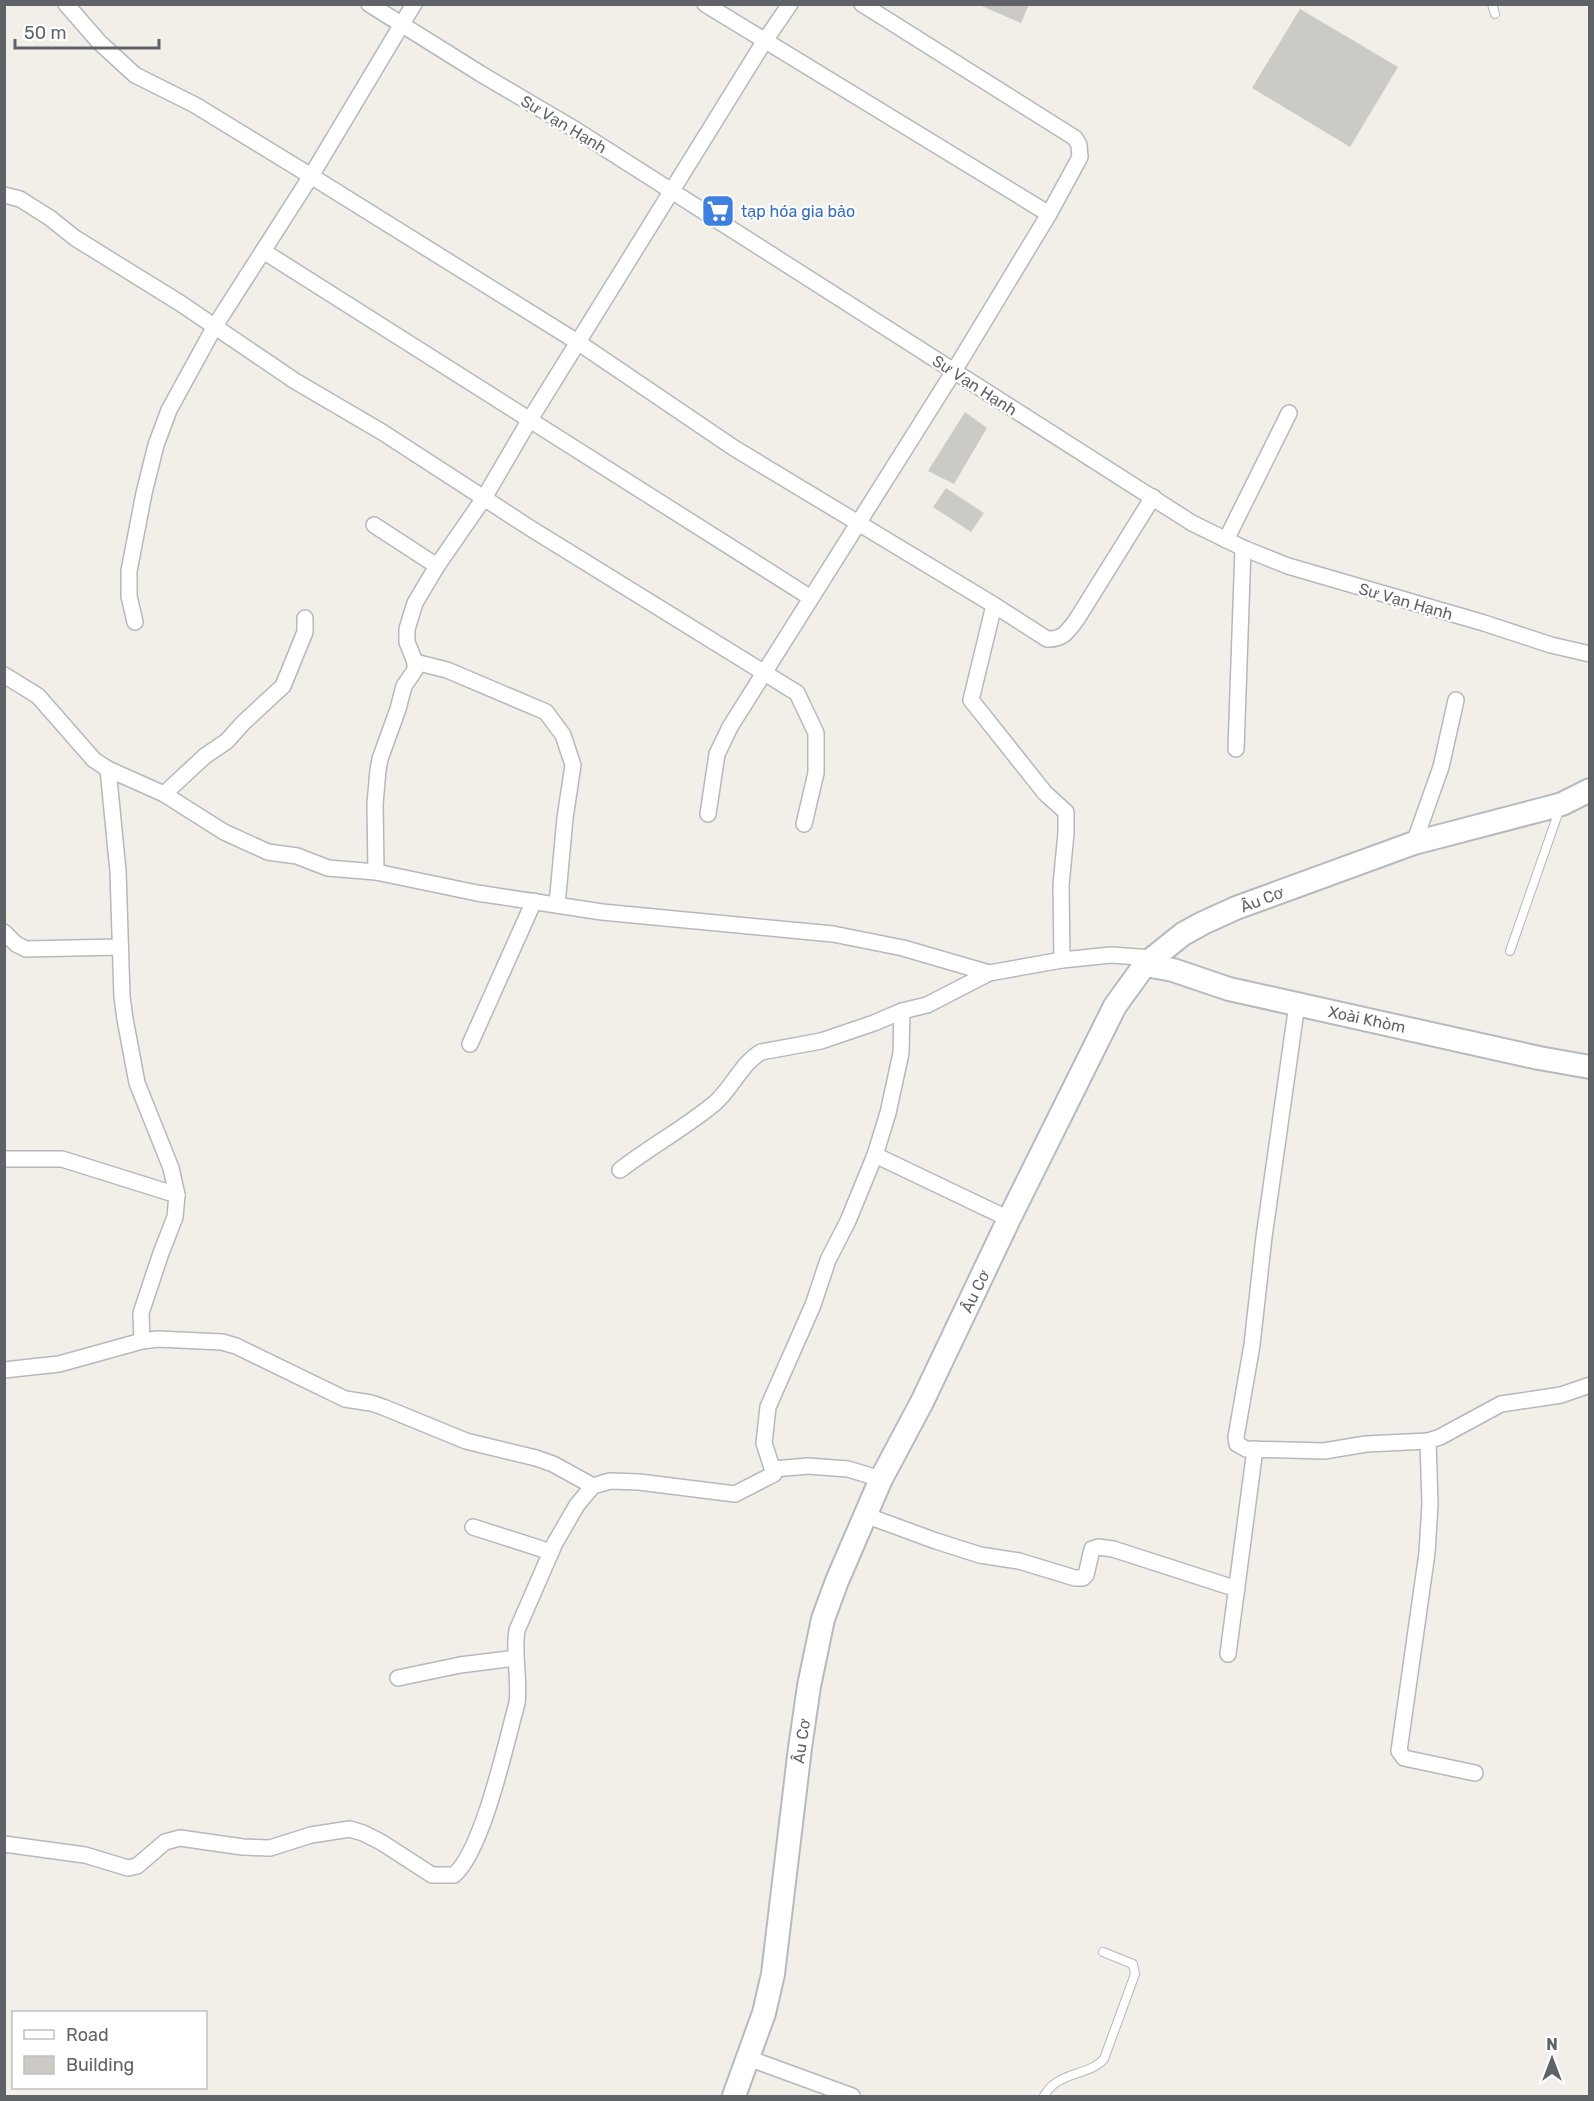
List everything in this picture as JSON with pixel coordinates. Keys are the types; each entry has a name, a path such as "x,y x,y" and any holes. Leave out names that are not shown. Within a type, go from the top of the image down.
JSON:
{"main road":[{"name":"Âu Cơ","path":"734,2097 764,2013 773,1974 800,1748 818,1640 837,1581 881,1479 922,1402 1009,1219 1115,1006 1150,962 1183,934 1236,908 1414,843 1562,804 1589,790"},
{"name":"Xoài Khòm","path":"1150,962 1219,987 1539,1058 1590,1067"}],"street":[{"path":"66,4 99,42 135,75 195,105 311,176 579,343 734,448 1047,639 1054,640 1065,635 1077,619 1153,497"},
{"name":"Sư Vạn Hạnh","path":"369,4 576,130 1192,523 1243,548 1288,566 1551,645 1590,654"},
{"path":"135,622 129,596 129,571 144,493 156,445 169,410 215,326 311,176 414,4"},
{"path":"705,4 1049,214"},
{"path":"376,872 375,804 380,759 404,686 415,670 415,662 407,642 408,622 415,603 437,566 484,498 529,421 764,42 790,4"},
{"path":"708,814 717,754 730,727 954,371 1049,214 1080,157 1079,145 1075,138 862,4"},
{"path":"4,195 20,199 102,256 215,326 295,381 382,432 797,693 816,734 816,773 804,824"},
{"path":"263,251 811,598"},
{"path":"1226,540 1289,413"},
{"path":"374,525 437,566"},
{"path":"1236,749 1243,548"},
{"path":"994,605 971,700 1045,793 1065,813 1066,833 1061,885 1062,960"},
{"path":"164,794 205,756 227,741 283,686 305,632 305,618"},
{"path":"415,662 447,670 546,712 563,735 573,765 565,818 557,905"},
{"path":"4,675 38,696 94,760 108,769 164,794 208,822 261,850 297,856 328,868 376,872 477,893 557,905 647,917 833,934 903,948 989,973"},
{"path":"1414,843 1441,767 1456,700"},
{"path":"108,769 118,871 122,997 137,1083 171,1168 177,1195 175,1217 160,1253 141,1312 142,1341"},
{"path":"470,1044 534,901"},
{"path":"4,932 16,944 26,949 120,947"},
{"path":"620,1170 646,1150 696,1119 732,1085 754,1056 761,1052 821,1041 902,1011 927,1005 989,973 1062,960 1111,955 1150,962"},
{"path":"1297,1004 1264,1237 1252,1345 1236,1437 1238,1444 1241,1447 1255,1449 1324,1451 1366,1444 1428,1441 1440,1437 1501,1404 1561,1395 1590,1385"},
{"path":"4,1844 85,1855 128,1868 137,1866 165,1842 180,1838 243,1847 270,1848 311,1835 351,1829 381,1842 432,1875 454,1875 469,1856 494,1787 517,1703 516,1642 518,1630 551,1552 577,1505 593,1486 610,1481 639,1482 735,1494 774,1474 764,1443 768,1407 813,1305 828,1260 849,1221 875,1155 888,1113 901,1053 902,1011"},
{"path":"875,1155 1009,1219"},
{"path":"4,1159 62,1159 177,1195"},
{"path":"4,1370 59,1364 142,1341 178,1338 222,1342 236,1346 345,1399 383,1407 466,1441 536,1458 553,1464 593,1486"},
{"path":"1428,1441 1430,1504 1427,1552 1399,1751 1404,1758 1475,1773"},
{"path":"1228,1654 1255,1449"},
{"path":"774,1469 808,1466 849,1469 881,1479"},
{"path":"866,1515 969,1552 1019,1561 1075,1578 1083,1578 1086,1575 1092,1549 1098,1547 1113,1549 1237,1589"},
{"path":"473,1527 551,1552"},
{"path":"398,1678 460,1665 516,1658"},
{"path":"748,2058 852,2097"}],"lane":[{"path":"1492,4 1495,14"},
{"path":"1510,951 1562,804"},
{"path":"1044,2097 1053,2085 1072,2075 1096,2067 1104,2059 1135,1974 1133,1964 1103,1952"}],"building":[{"path":"977,4 1029,4 1021,23"},
{"path":"1300,9 1398,67 1350,147 1252,88"},
{"path":"965,412 987,428 954,484 928,471"},
{"path":"946,488 984,513 971,532 933,507"}],"place":[{"name":"tạp hóa gia bảo","path":"718,211"}]}
